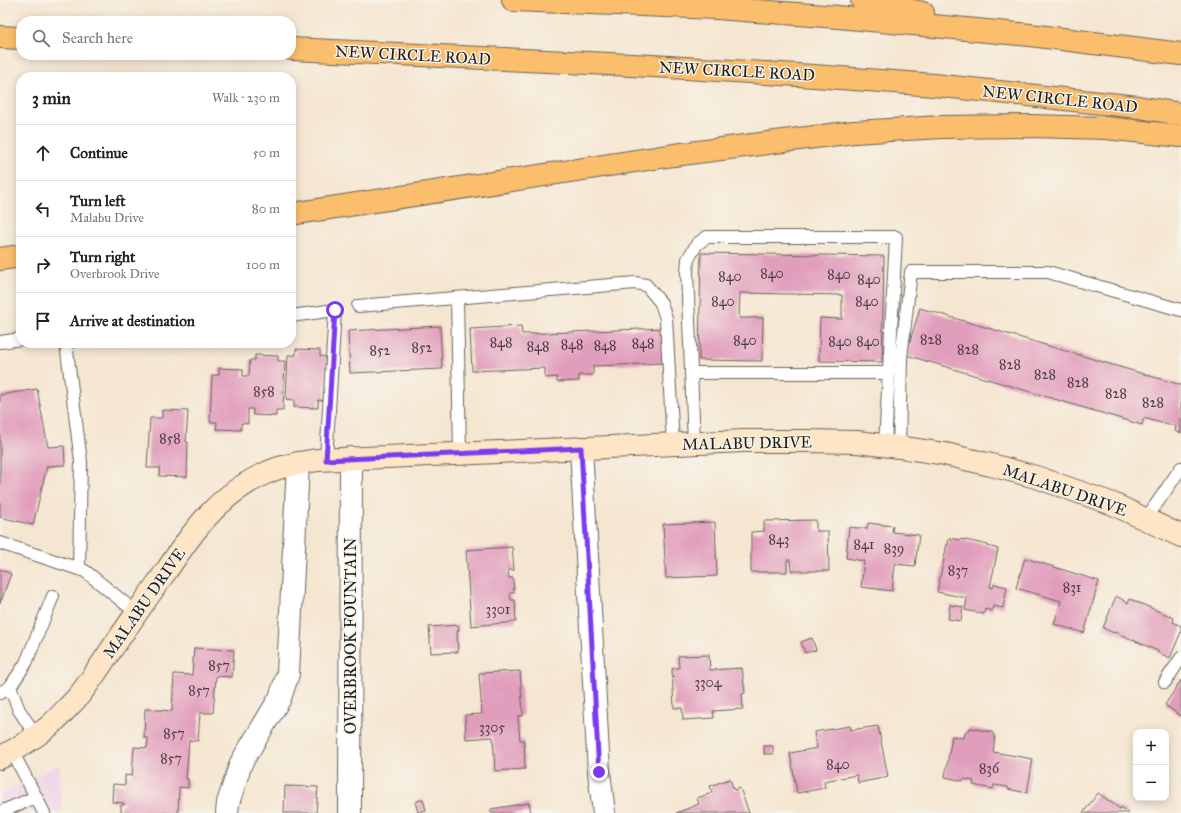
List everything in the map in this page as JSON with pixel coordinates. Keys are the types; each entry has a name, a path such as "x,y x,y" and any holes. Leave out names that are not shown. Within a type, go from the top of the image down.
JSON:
{"highway":[{"path":"513,0 717,8 838,17 1030,35 1181,54"},
{"path":"862,0 1030,35"},
{"path":"0,37 16,38"},
{"name":"NEW CIRCLE ROAD","path":"296,49 645,66 814,76 941,86 1138,107 1181,114"},
{"path":"296,213 674,155 854,132 942,127 1030,126 1106,128 1181,136"},
{"path":"0,259 16,257"}],"street":[{"name":"MALABU DRIVE","path":"6,755 49,726 76,698 184,544 204,519 224,500 243,486 263,475 298,463 351,458 744,441 857,442 945,454 1036,477 1114,504 1180,533"},
{"path":"581,448 599,772 604,813"},
{"name":"OVERBROOK FOUNTAIN","path":"350,813 351,458"},
{"path":"227,813 228,804 241,763 280,698 288,674 298,463"}],"lane":[{"path":"694,443 688,259 697,244 707,237 896,237 888,372 892,446"},
{"path":"892,446 911,272 1048,272 1181,310"},
{"path":"358,306 635,283 646,285 661,303 666,318 673,444"},
{"path":"457,298 460,453"},
{"path":"296,315 335,310 326,460"},
{"path":"0,342 16,340"},
{"path":"67,348 81,462 79,569"},
{"path":"691,373 888,372"},
{"path":"1146,519 1181,468"},
{"path":"0,543 85,571 137,612"},
{"path":"36,736 5,690 26,663 53,596"},
{"path":"1165,682 1181,658"},
{"path":"6,755 36,797 44,813"},
{"path":"0,812 36,797"}],"shaded area":[{"path":"59,764 62,813 0,813 0,794 9,791"}],"building":[{"path":"701,253 884,256 882,362 819,361 820,318 842,319 842,295 740,293 739,318 763,318 762,361 699,360"},
{"path":"920,308 1181,385 1181,433 1175,431 1176,426 1144,418 1142,425 906,355"},
{"path":"440,326 442,369 350,373 348,331"},
{"path":"521,326 522,334 665,328 666,363 593,366 593,375 579,375 579,381 557,382 557,377 545,378 545,368 472,371 470,329"},
{"path":"296,349 320,350 320,356 327,357 325,401 318,400 318,408 294,407 294,400 286,399 288,355 296,355"},
{"path":"255,355 278,356 278,361 285,361 283,410 276,410 276,416 253,415 253,409 248,409 248,424 241,423 241,430 216,429 217,422 210,422 212,375 219,375 219,368 243,369 243,376 249,376 250,360 255,360"},
{"path":"37,389 48,447 64,446 65,465 47,466 33,525 0,517 0,395"},
{"path":"162,410 188,411 186,442 188,442 187,477 159,476 160,468 147,468 150,418 162,418"},
{"path":"816,520 816,531 828,531 829,571 791,571 790,560 787,560 787,572 751,572 751,532 764,531 764,521"},
{"path":"715,522 717,576 666,578 663,524"},
{"path":"868,523 893,526 892,532 919,535 915,566 895,564 892,591 861,587 864,561 846,558 849,527 867,529"},
{"path":"949,538 988,545 998,549 990,587 993,588 994,584 1007,587 1003,608 993,606 992,611 985,609 984,614 965,610 967,598 937,592"},
{"path":"512,547 514,570 508,570 509,578 513,578 514,593 510,593 511,600 515,600 516,622 471,626 466,550"},
{"path":"1025,558 1099,581 1084,633 1054,624 1061,601 1016,588"},
{"path":"0,569 11,574 0,603"},
{"path":"1116,596 1128,603 1130,599 1174,618 1173,622 1181,626 1181,632 1170,658 1157,652 1158,651 1103,628"},
{"path":"950,605 963,607 961,621 948,619"},
{"path":"458,625 458,652 431,653 429,627"},
{"path":"812,638 816,650 805,653 801,642"},
{"path":"194,648 234,650 232,677 216,676 213,713 200,713 198,741 189,740 186,779 188,779 188,788 179,787 178,813 121,813 121,805 124,805 124,803 112,802 113,784 125,785 125,775 132,776 134,747 147,748 148,738 144,738 145,709 172,711 174,674 192,675"},
{"path":"709,655 710,670 742,668 745,693 742,694 743,709 713,711 714,718 683,720 682,708 674,708 672,669 679,668 678,656"},
{"path":"520,671 523,716 518,716 520,740 524,740 525,769 495,771 493,737 466,739 465,715 482,714 479,673"},
{"path":"1181,680 1181,716 1165,705"},
{"path":"850,726 851,730 878,726 888,777 858,783 857,775 824,781 825,788 797,793 790,753 817,748 814,732"},
{"path":"970,728 992,732 995,737 993,752 1033,759 1027,793 1008,789 1008,787 994,785 993,789 973,785 974,781 964,779 963,781 945,777 952,736 964,738 965,732"},
{"path":"764,746 773,746 773,754 764,754"},
{"path":"730,779 734,790 740,788 749,813 676,813 699,804 697,798 712,793 710,786"},
{"path":"285,786 318,787 316,813 284,813"},
{"path":"1098,793 1120,809 1121,807 1129,813 1083,813"},
{"path":"423,799 426,810 418,812 415,802"},
{"path":"529,803 531,813 491,813 491,809"}],"route":[{"path":"335,310 326,460 581,448 599,772"}]}
